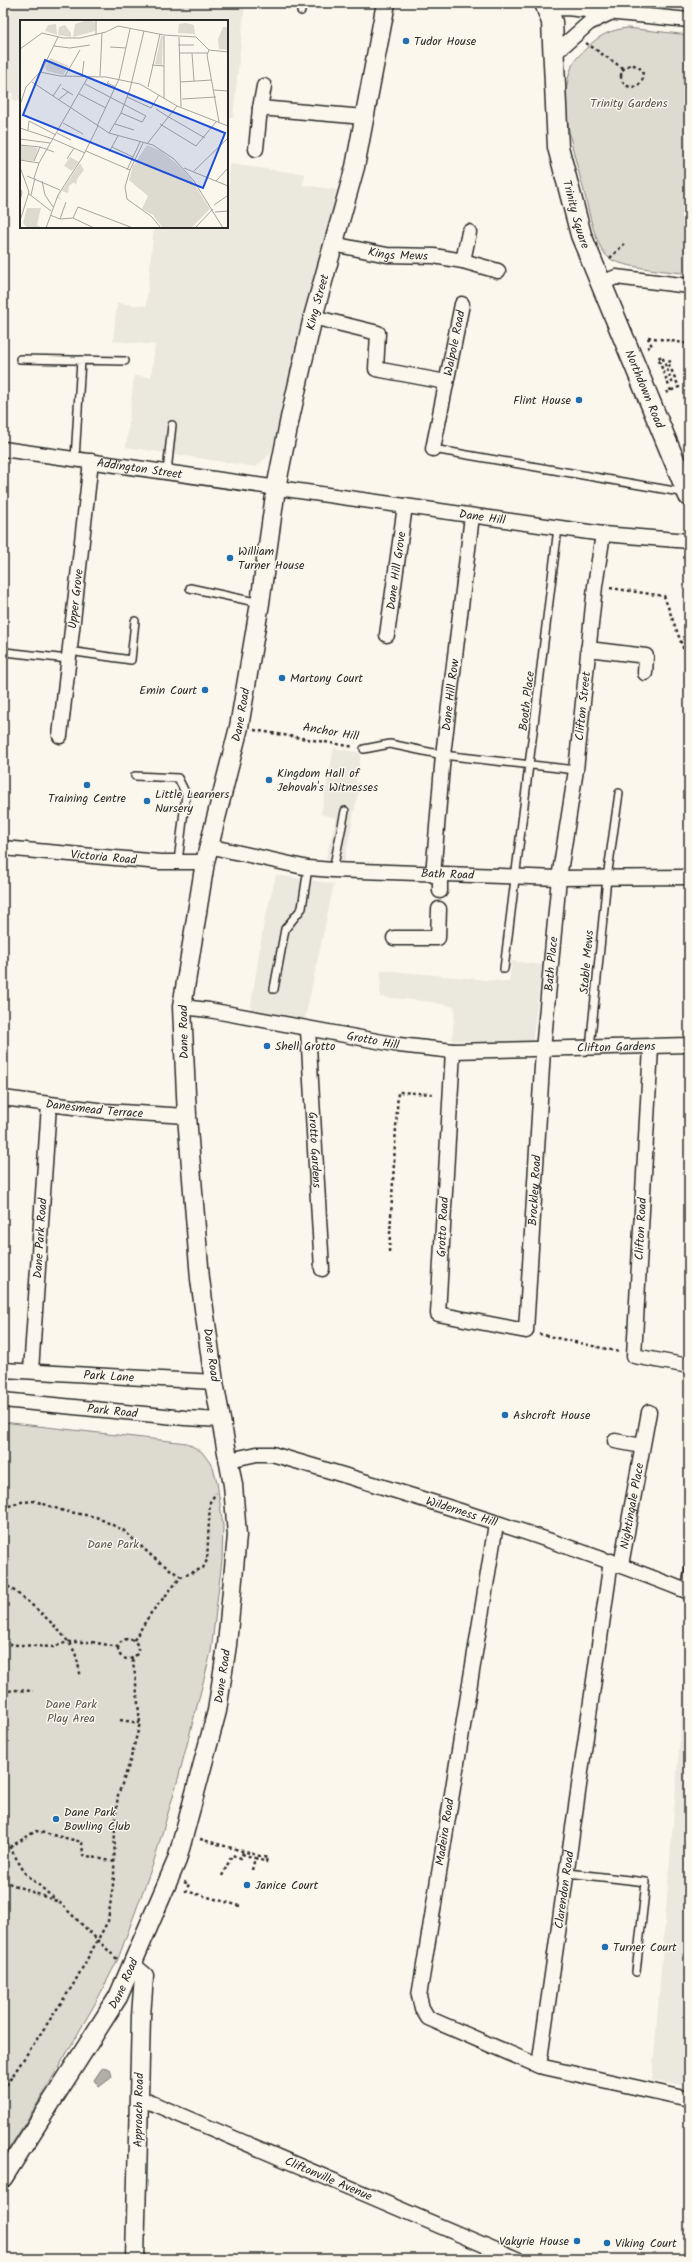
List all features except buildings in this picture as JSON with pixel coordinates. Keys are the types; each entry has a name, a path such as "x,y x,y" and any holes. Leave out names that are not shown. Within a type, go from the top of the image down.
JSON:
{"main road":[{"name":"Trinity Square","path":"547,6 552,22 558,147 581,235 608,280"},
{"name":"Northdown Road","path":"608,280 685,471 688,495"}],"street":[{"name":"King Street","path":"276,488 313,316 355,167 386,3"},
{"name":"Trinity Square","path":"547,6 689,20"},
{"path":"554,54 589,23 612,12"},
{"path":"256,149 264,86"},
{"path":"260,108 364,117"},
{"path":"463,261 469,232"},
{"name":"Kings Mews","path":"333,244 387,255 434,256 463,261 498,271"},
{"path":"608,280 689,286"},
{"name":"Walpole Road","path":"433,449 462,304"},
{"name":"Walpole Road","path":"313,316 378,333 376,369 446,382"},
{"name":"Addington Street","path":"3,449 276,488"},
{"name":"Upper Grove","path":"60,736 91,461"},
{"name":"Dane Hill","path":"276,488 603,534 689,541"},
{"name":"Dane Road","path":"3,2178 118,1997 177,1860 218,1711 227,1645 237,1535 233,1485 214,1382 200,1279 187,1116 182,1007 206,854 239,727 260,603 276,488"},
{"name":"Dane Hill Grove","path":"387,635 405,506"},
{"name":"Dane Hill Row","path":"440,891 437,875 443,756 472,516"},
{"name":"Clifton Street","path":"559,878 576,770 595,586 603,534"},
{"path":"588,649 646,656 645,673"},
{"name":"Victoria Road","path":"3,848 178,862 206,854"},
{"name":"Bath Road","path":"206,854 308,868 437,875 559,878 689,877"},
{"name":"Bath Place","path":"543,1050 559,878"},
{"path":"394,938 438,938 439,909"},
{"name":"Grotto Hill","path":"182,1007 209,1010 308,1030 399,1045 453,1051 543,1050"},
{"name":"Grotto Gardens","path":"308,1030 322,1270"},
{"name":"Clifton Gardens","path":"543,1050 689,1045"},
{"name":"Clifton Road","path":"634,1356 651,1047"},
{"name":"Brockley Road","path":"526,1331 543,1050"},
{"name":"Grotto Road","path":"453,1051 438,1314 526,1331"},
{"name":"Danesmead Terrace","path":"3,1098 49,1105 134,1114 187,1116"},
{"name":"Dane Park Road","path":"31,1371 49,1105"},
{"path":"634,1356 689,1366"},
{"name":"Park Lane","path":"3,1370 214,1382"},
{"name":"Park Road","path":"3,1400 221,1420"},
{"name":"Nightingale Place","path":"616,1563 649,1412"},
{"name":"Nightingale Place","path":"615,1441 642,1446"},
{"name":"Wilderness Hill","path":"229,1460 257,1454 272,1454 496,1524 525,1531 616,1563 687,1592"},
{"name":"Madeira Road","path":"496,1524 419,1996 422,2008 428,2018 539,2066"},
{"name":"Clarendon Road","path":"539,2066 616,1563"},
{"name":"Approach Road","path":"132,1966 144,1976 141,2016 135,2259"},
{"path":"539,2066 689,2099"},
{"name":"Cliftonville Avenue","path":"140,2098 517,2259"}],"lane":[{"path":"20,359 125,361"},
{"path":"75,459 81,360"},
{"path":"167,472 172,425"},
{"path":"433,449 688,495"},
{"name":"Booth Place","path":"504,969 558,528"},
{"path":"190,588 260,603"},
{"path":"5,652 130,660 135,621"},
{"name":"Anchor Hill","path":"364,749 390,744 443,756 576,770"},
{"path":"135,776 178,778 186,794 178,862"},
{"name":"Stable Mews","path":"590,1048 607,878 619,793"},
{"path":"333,870 345,811"},
{"path":"274,989 285,929 302,908 308,868"},
{"path":"687,1592 689,1568"},
{"path":"568,1873 646,1882 636,1972"}],"path":[{"path":"593,49 624,69"},
{"path":"630,65 640,69 643,76 641,83 632,87 625,85 621,79 624,69 630,65"},
{"path":"608,280 609,259 624,244"},
{"path":"652,346 648,337 689,344"},
{"path":"671,361 668,362 679,387 671,391 658,358 662,356 672,382 676,381"},
{"path":"595,586 664,596 689,664"},
{"name":"Anchor Hill","path":"239,727 364,749"},
{"path":"389,1252 398,1092 450,1095"},
{"path":"526,1331 634,1356"},
{"path":"134,1640 151,1613 181,1577 203,1568 207,1560 210,1502 218,1490 233,1485"},
{"path":"3,1508 21,1502 35,1501 64,1511 96,1517 123,1530 154,1558 181,1577"},
{"path":"3,1583 22,1596 68,1642 75,1654 81,1677"},
{"path":"118,1647 125,1639 134,1640 138,1646 138,1652 132,1658"},
{"path":"3,1644 53,1647 68,1642 92,1642 118,1647"},
{"path":"118,1647 122,1656 132,1658"},
{"path":"3,2090 73,1985 99,1940 108,1921 114,1877 118,1795 129,1765 140,1723 132,1658"},
{"path":"3,1692 14,1690 33,1691"},
{"path":"120,1720 140,1723"},
{"path":"10,1848 36,1831 82,1842 84,1855 114,1862"},
{"path":"3,1836 25,1873 59,1902 118,1959 132,1966"},
{"path":"201,1838 266,1862 267,1858 242,1853"},
{"path":"222,1876 232,1855 241,1858 242,1853"},
{"path":"252,1870 255,1858"},
{"path":"3,1881 59,1902"},
{"path":"188,1885 186,1891 240,1906"}],"shaded area":[{"path":"3,3 245,3 233,117 228,117 228,20 20,20 20,101 12,100 13,93 3,92"},
{"path":"229,164 305,174 303,185 338,190 304,316 272,452 256,467 126,447 134,376 151,377 155,345 113,341 117,303 146,306 154,228 228,228"},
{"path":"334,748 361,753 356,782 360,783 344,863 326,859 336,818 321,814"},
{"path":"276,875 334,884 304,1023 250,1011 264,922"},
{"path":"512,961 542,965 532,1045 452,1040 455,1007 425,1001 380,997 381,970 509,982"},
{"path":"689,1626 689,2086 652,2081"},
{"path":"103,2067 110,2069 112,2077 99,2087 94,2080"}],"green space":[{"name":"Trinity Gardens","path":"627,28 689,35 689,274 635,267 609,258 604,253 600,245 590,217 569,128 566,96 568,80 575,61 596,39 616,30"},
{"name":"Dane Park","path":"3,1422 187,1443 202,1452 213,1467 217,1482 223,1526 222,1560 211,1652 178,1779 153,1864 118,1959 96,2002 42,2096 3,2158"}],"place":[{"name":"Tudor House","path":"406,41"},
{"name":"Flint House","path":"579,400"},
{"name":"William Turner House","path":"230,558"},
{"name":"Martony Court","path":"282,678"},
{"name":"Emin Court","path":"205,690"},
{"name":"Kingdom Hall of Jehovah's Witnesses","path":"269,780"},
{"name":"Training Centre","path":"87,785"},
{"name":"Little Learners Nursery","path":"147,801"},
{"name":"Shell Grotto","path":"267,1046"},
{"name":"Ashcroft House","path":"505,1415"},
{"name":"Dane Park Bowling Club","path":"56,1819"},
{"name":"Janice Court","path":"247,1885"},
{"name":"Turner Court","path":"605,1947"},
{"name":"Vakyrie House","path":"577,2241"},
{"name":"Viking Court","path":"607,2243"}],"park label":[{"name":"Dane Park Play Area","path":"71,1711"}]}
